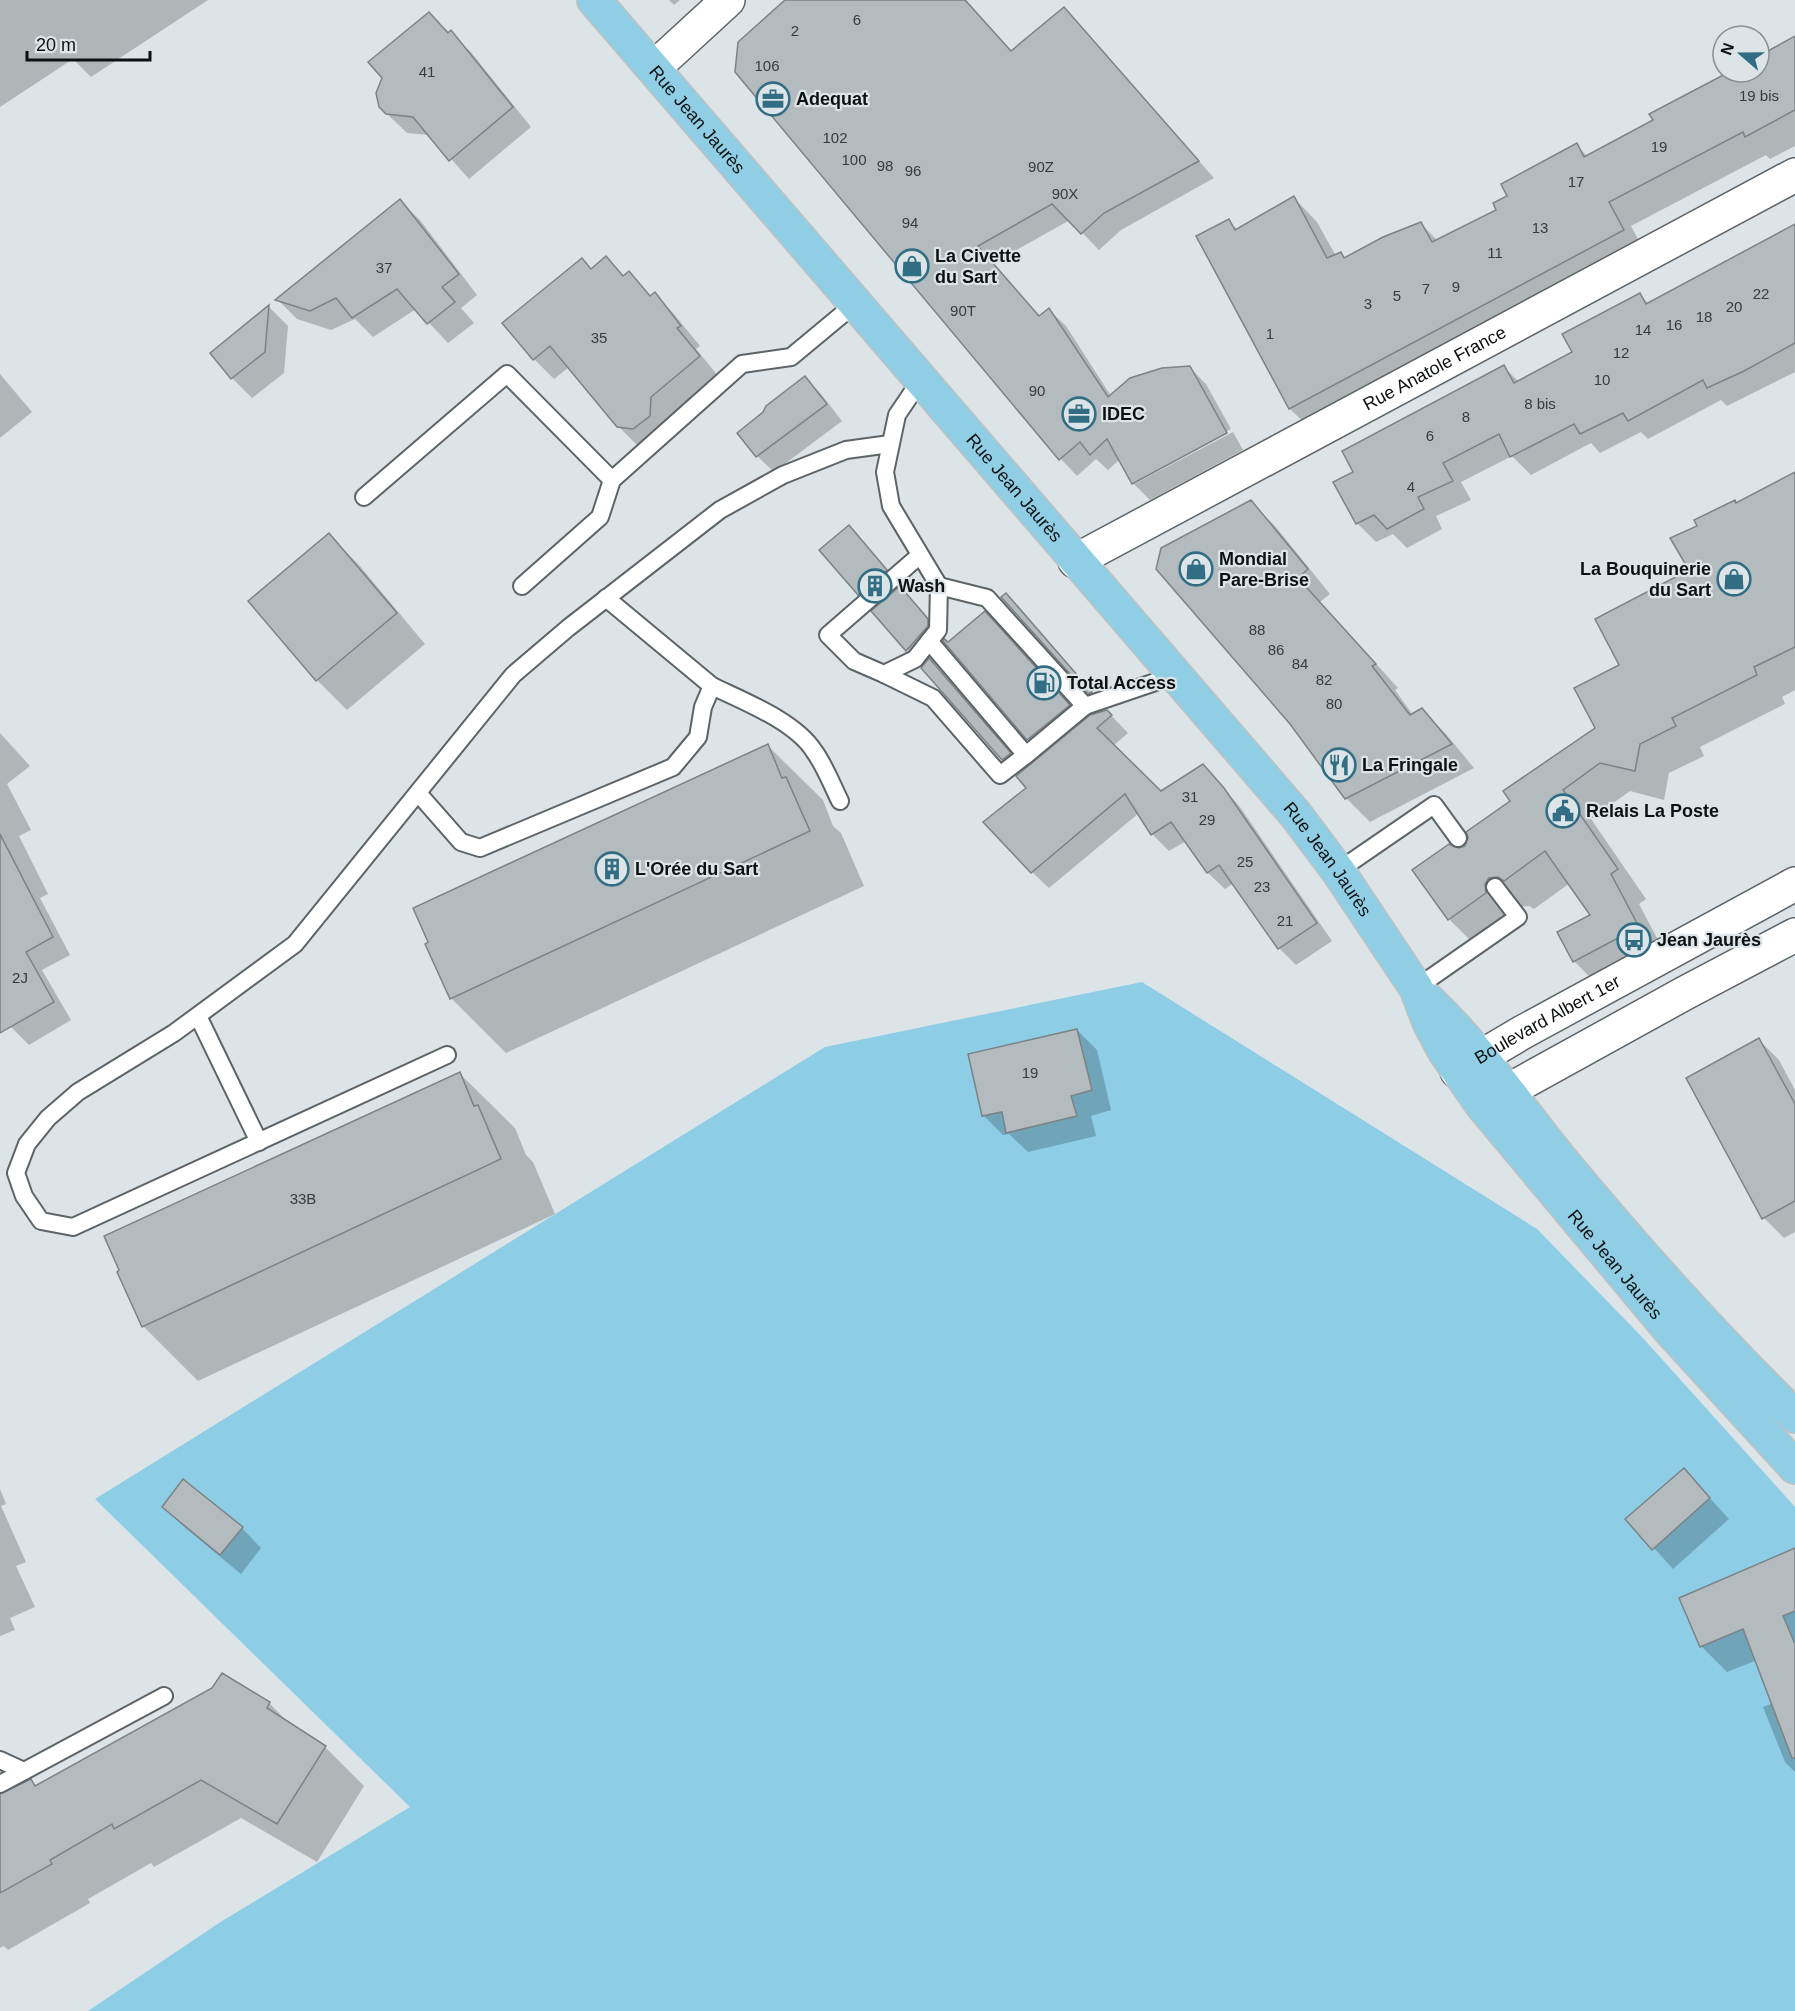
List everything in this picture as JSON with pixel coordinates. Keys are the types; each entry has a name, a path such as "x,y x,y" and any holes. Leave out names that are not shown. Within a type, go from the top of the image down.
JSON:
{"main road":[{"name":"Rue Jean Jaurès","path":"594,0 922,378 1076,561 1296,815 1338,871 1416,988 1430,1024 1469,1064 1675,1335 1795,1467"},
{"name":"Rue Jean Jaurès","path":"1495,1098 1563,1162 1710,1329 1795,1416"}],"street":[{"path":"654,68 728,0"},
{"name":"Rue Anatole France","path":"1076,561 1795,175"},
{"name":"Boulevard Albert 1er","path":"1469,1064 1795,884"},
{"path":"1495,1098 1795,935"}],"lane":[{"path":"522,586 600,517 612,480 742,364 791,357 856,303"},
{"path":"364,496 507,374 612,480"},
{"path":"884,674 915,659 938,630 939,586 891,506 885,472 897,415 922,378"},
{"path":"447,1055 73,1227 41,1221 24,1196 16,1173 27,1144 48,1118 78,1092 174,1034 295,944 513,675 606,598 720,510 783,475 846,450 890,444"},
{"path":"921,555 828,635 854,661 933,698 1000,775 1085,706 1176,675"},
{"path":"939,586 987,598 1085,706"},
{"path":"606,598 712,686 791,728 814,750 840,801"},
{"path":"929,640 1026,755"},
{"path":"418,793 460,842 480,848 673,767 698,737 703,707 712,686"},
{"path":"1338,871 1434,805 1458,838"},
{"path":"1416,988 1518,917 1495,887"},
{"path":"198,1016 259,1142"},
{"path":"0,1784 164,1696"},
{"path":"0,1760 24,1771"}],"shaded area":[{"path":"1142,982 1537,1229 1641,1336 1795,1507 1795,2011 88,2011 219,1923 410,1807 95,1499 825,1047"}],"building":[{"path":"785,0 965,0 1011,51 1064,7 1199,161 1104,213 1081,234 1052,204 978,246 1039,316 1049,308 1108,397 1130,378 1162,368 1190,366 1227,433 1132,484 1107,439 1090,455 1080,442 1059,460 735,72 738,42"},
{"path":"429,12 448,33 451,30 513,107 449,161 413,117 386,114 379,107 376,93 382,78 368,62"},
{"path":"1795,36 1795,110 1745,137 1743,132 1609,202 1624,230 1289,409 1196,236 1229,219 1235,230 1294,196 1327,258 1341,252 1344,258 1383,237 1421,222 1432,242 1496,210 1493,203 1507,196 1501,184 1577,143 1584,157 1653,120 1649,114 1711,81 1711,84 1771,84 1771,49"},
{"path":"400,199 459,274 442,287 455,302 427,324 397,289 352,318 336,298 310,311 275,300"},
{"path":"1795,224 1795,343 1707,388 1703,380 1628,421 1623,413 1580,434 1574,424 1510,457 1499,434 1443,463 1453,481 1418,497 1424,509 1387,529 1374,515 1356,524 1333,482 1353,472 1342,451 1504,365 1514,383 1572,352 1562,334 1640,293 1646,304"},
{"path":"606,256 623,276 629,271 650,296 655,292 681,326 677,328 700,356 651,397 650,416 633,429 617,427 550,346 533,360 502,323 582,258 591,269"},
{"path":"269,305 265,352 231,379 210,353"},
{"path":"805,376 827,404 756,457 737,433 763,412 766,406"},
{"path":"1795,472 1795,647 1754,667 1757,675 1672,718 1676,726 1640,744 1635,771 1600,763 1563,790 1618,869 1611,874 1639,927 1573,962 1557,932 1590,915 1545,851 1504,881 1498,877 1489,878 1485,884 1486,893 1448,920 1412,870 1449,844 1459,848 1465,846 1468,837 1466,832 1510,801 1503,791 1595,728 1574,688 1619,665 1595,619 1689,570 1670,538 1697,526 1694,520 1735,500 1736,503"},
{"path":"1251,500 1308,569 1298,578 1376,664 1372,666 1410,715 1422,708 1452,744 1345,799 1290,724 1156,569 1161,548"},
{"path":"849,525 887,570 858,595 819,550"},
{"path":"329,533 397,613 316,681 248,601"},
{"path":"900,586 928,619 928,626 906,651 871,611"},
{"path":"1006,593 1092,692 1088,694 1001,597"},
{"path":"985,611 1070,705 1027,740 943,641 944,639 948,642"},
{"path":"929,658 1011,753 1002,760 921,668"},
{"path":"1107,710 1112,715 1097,728 1161,791 1203,764 1224,788 1317,923 1278,949 1219,865 1207,873 1171,822 1151,835 1125,794 1031,873 983,822 1026,788 1016,776 1090,715"},
{"name":"L'Orée du Sart","path":"768,744 782,778 786,777 810,831 450,999 425,944 428,942 413,908"},
{"path":"0,834 53,937 26,952 54,1002 0,1033"},
{"path":"1077,1029 1092,1090 1071,1096 1077,1116 1006,1133 1002,1112 982,1116 968,1054"},
{"path":"1759,1038 1795,1104 1795,1201 1762,1219 1686,1078"},
{"path":"460,1072 474,1106 478,1105 501,1159 142,1327 117,1272 119,1270 104,1236"},
{"path":"1684,1468 1710,1498 1652,1550 1625,1519"},
{"path":"183,1479 243,1527 220,1555 162,1507"},
{"path":"1795,1548 1795,1611 1783,1616 1795,1644 1795,1758 1792,1758 1743,1629 1700,1647 1679,1598"},
{"path":"222,1673 270,1702 267,1708 326,1746 277,1824 201,1780 114,1829 112,1824 50,1860 52,1864 0,1893 0,1794 31,1779 35,1786 212,1688"}],"place":[{"name":"Adequat","path":"773,99"},
{"name":"La Civette du Sart","path":"912,266"},
{"name":"IDEC","path":"1079,414"},
{"name":"Mondial Pare-Brise","path":"1196,569"},
{"name":"La Bouquinerie du Sart","path":"1734,579"},
{"name":"Wash","path":"875,586"},
{"name":"Total Access","path":"1044,683"},
{"name":"La Fringale","path":"1339,765"},
{"name":"Relais La Poste","path":"1563,811"},
{"name":"L'Orée du Sart","path":"612,869"},
{"name":"Jean Jaurès","path":"1634,940"}]}
